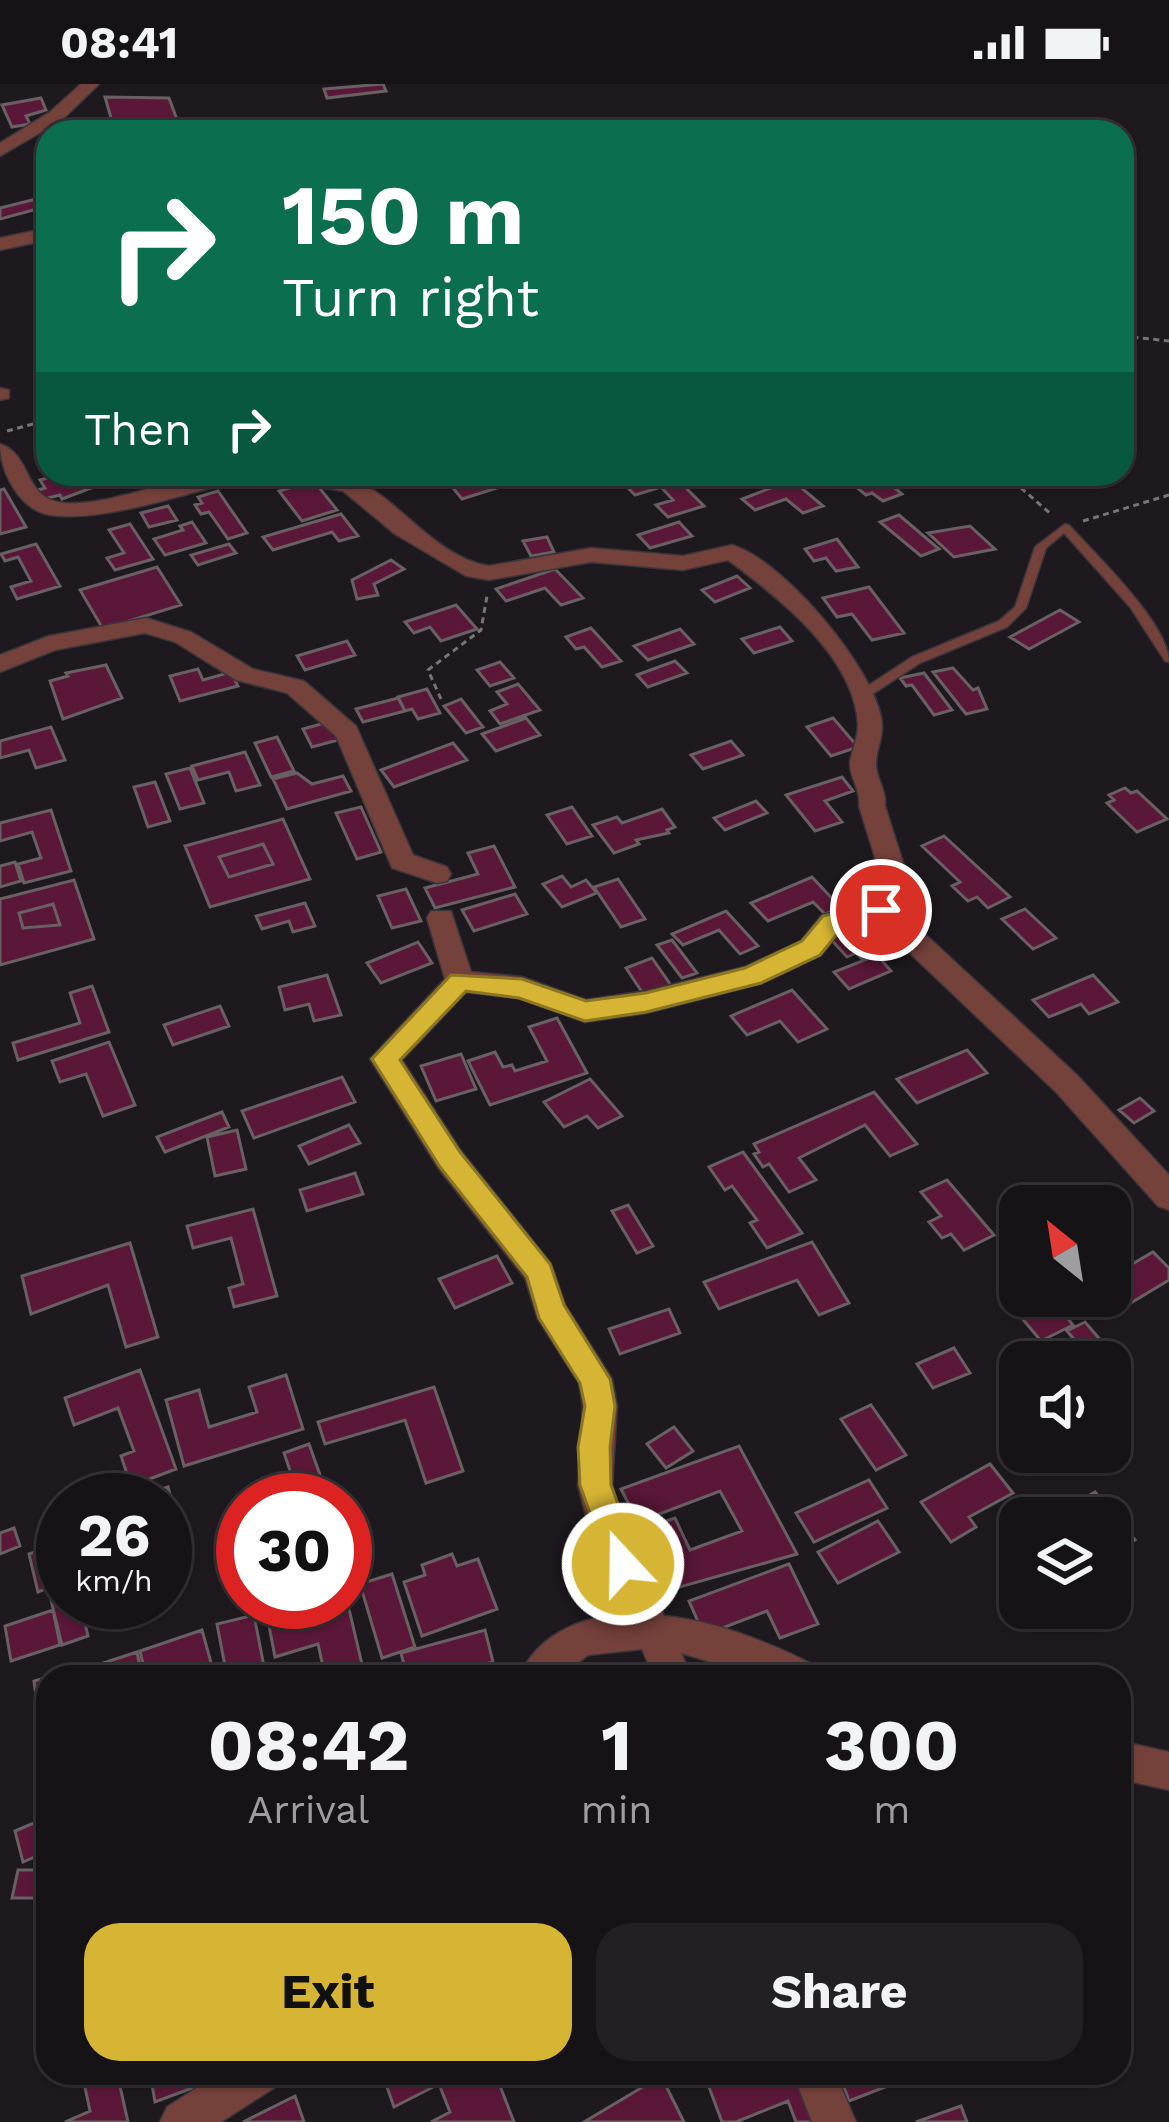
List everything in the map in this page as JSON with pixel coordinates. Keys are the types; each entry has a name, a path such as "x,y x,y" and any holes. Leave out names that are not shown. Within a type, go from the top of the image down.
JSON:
{"street":[{"path":"56,120 91,84"},
{"path":"0,151 36,135"},
{"path":"0,244 36,236"},
{"path":"0,450 14,459 35,502 47,508 76,509 181,486"},
{"path":"350,486 450,559 466,569 489,573 568,556 683,563 732,552 806,613 864,694 872,727 862,767 874,791 872,806 914,940"},
{"path":"0,664 49,644 146,625 183,637 245,675 296,687 347,732 402,861 436,874"},
{"path":"460,981 522,988 585,1011 695,994 752,976 811,948 832,922 881,910 998,1013 1122,1139 1169,1197"},
{"path":"441,918 460,981"},
{"path":"460,981 385,1059 450,1160 540,1273 550,1309 595,1379 600,1406 594,1447 596,1485 608,1531 668,1665"},
{"path":"547,1665 556,1654 592,1637 653,1630 757,1654 777,1665"},
{"path":"1131,1763 1169,1771"},
{"path":"182,2122 240,2085"},
{"path":"819,2085 833,2122"}],"lane":[{"path":"864,694 916,660 1003,624 1020,608 1041,547 1065,526 1135,605 1169,658"}],"path":[{"path":"1134,337 1169,341"},
{"path":"0,435 36,424"},
{"path":"1019,486 1065,526 1169,495"},
{"path":"441,699 428,670 481,630 489,573"}],"building":[{"path":"383,84 386,91 327,98 324,89"},
{"path":"105,97 169,98 177,120 112,120"},
{"path":"41,98 46,110 26,116 30,124 12,127 2,105"},
{"path":"36,199 36,209 0,219 0,208"},
{"path":"96,486 62,499 60,495 44,499 38,490"},
{"path":"318,486 337,510 302,521 279,491"},
{"path":"495,486 497,488 462,499 453,488"},
{"path":"626,486 684,486 704,506 668,517 656,505 673,500 661,487 635,495"},
{"path":"776,486 799,486 823,506 803,513 786,499 755,510 742,499"},
{"path":"892,486 902,494 883,501 856,487"},
{"path":"4,489 26,527 0,534 0,490"},
{"path":"218,491 247,533 228,539 209,512 201,514 195,505 202,503 198,497"},
{"path":"168,506 177,520 149,527 141,513"},
{"path":"341,514 358,536 339,541 332,532 273,550 263,537"},
{"path":"899,515 939,549 921,556 880,522"},
{"path":"192,522 206,543 165,555 154,539 183,530 180,526"},
{"path":"679,522 692,536 650,548 638,535"},
{"path":"130,524 153,559 115,570 107,558 124,553 109,530"},
{"path":"970,526 995,549 954,557 928,533"},
{"path":"547,537 554,552 531,556 523,541"},
{"path":"837,539 858,567 836,571 826,558 814,561 805,549"},
{"path":"36,544 60,586 17,599 11,587 31,581 18,557 5,561 1,554"},
{"path":"229,544 236,553 198,565 191,555"},
{"path":"391,560 404,569 374,584 378,595 357,599 352,580"},
{"path":"157,567 181,605 103,629 80,590"},
{"path":"555,569 583,598 561,605 545,588 506,601 496,589"},
{"path":"737,576 750,588 715,602 702,590"},
{"path":"869,587 904,633 872,640 852,614 837,617 823,598"},
{"path":"456,605 477,629 441,641 430,627 414,633 405,622"},
{"path":"1060,610 1079,622 1029,649 1010,637"},
{"path":"780,627 792,641 754,653 742,639"},
{"path":"591,628 621,661 602,667 584,647 576,649 566,637"},
{"path":"680,629 694,644 648,660 634,646"},
{"path":"347,641 355,655 305,670 297,656"},
{"path":"675,661 687,673 648,687 637,675"},
{"path":"500,662 514,678 490,686 477,670"},
{"path":"106,665 122,698 63,719 50,681"},
{"path":"953,668 973,690 978,688 987,709 966,714 933,672"},
{"path":"198,669 203,680 231,672 238,686 180,701 170,676"},
{"path":"924,673 952,710 934,715 912,685 906,686 900,678"},
{"path":"518,684 540,710 500,724 490,711 507,704 497,692"},
{"path":"427,689 440,713 418,719 412,709 405,711 398,697"},
{"path":"398,698 405,711 363,722 356,709"},
{"path":"461,699 483,727 466,733 444,706"},
{"path":"526,718 540,735 496,751 482,734"},
{"path":"833,718 858,747 831,756 807,727"},
{"path":"328,722 338,740 312,747 303,729"},
{"path":"51,727 65,760 36,768 29,750 0,758 0,741"},
{"path":"277,737 294,771 271,777 255,743"},
{"path":"731,741 743,755 703,769 691,755"},
{"path":"453,743 467,760 394,787 381,770"},
{"path":"245,752 260,785 236,791 229,772 198,780 192,766"},
{"path":"190,768 204,803 180,809 166,774"},
{"path":"297,773 312,784 343,776 351,791 287,809 273,779"},
{"path":"842,777 853,791 825,801 842,822 815,831 786,795"},
{"path":"155,782 170,821 148,827 134,787"},
{"path":"1125,788 1137,791 1167,819 1137,832 1107,803 1114,800 1109,795"},
{"path":"756,801 767,813 725,830 714,818"},
{"path":"361,807 381,852 357,859 336,813"},
{"path":"572,807 592,836 567,844 547,815"},
{"path":"662,809 675,827 669,833 636,840 639,844 614,853 593,825 617,817 622,823"},
{"path":"51,810 71,871 24,883 18,864 41,858 32,832 0,841 0,823"},
{"path":"283,819 310,879 210,907 185,846","holes":["263,844 273,864 229,877 219,857"]},
{"path":"944,836 1010,897 988,908 977,897 968,901 952,886 960,882 922,846"},
{"path":"263,844 273,864 229,877 219,857"},
{"path":"494,846 515,887 435,908 425,888 478,874 468,853"},
{"path":"15,862 21,881 0,887 0,866"},
{"path":"562,876 571,887 586,880 597,893 562,907 543,884"},
{"path":"812,877 840,907 825,914 813,902 768,921 751,903"},
{"path":"618,879 645,919 621,927 594,887"},
{"path":"74,880 94,939 0,965 0,899","holes":["53,904 60,925 23,928 19,913"]},
{"path":"406,889 421,921 392,928 378,896"},
{"path":"515,894 527,914 474,931 462,910"},
{"path":"305,903 315,926 293,932 289,921 262,929 256,916"},
{"path":"53,904 60,925 23,928 19,913"},
{"path":"1025,909 1056,938 1033,949 1002,919"},
{"path":"726,911 758,946 740,954 719,930 683,945 672,934"},
{"path":"861,920 880,942 874,944 881,951 862,959 856,953 847,957 827,935"},
{"path":"672,940 697,973 682,978 657,945"},
{"path":"418,942 432,963 381,983 367,963"},
{"path":"877,955 891,971 849,989 834,972"},
{"path":"652,958 675,991 648,1001 626,968"},
{"path":"327,975 341,1015 314,1021 309,1004 285,1010 279,987"},
{"path":"1093,975 1118,1002 1089,1014 1081,1004 1049,1017 1033,1000"},
{"path":"92,986 109,1032 18,1060 13,1043 80,1023 70,993"},
{"path":"792,990 827,1029 798,1042 780,1021 747,1035 731,1016"},
{"path":"220,1006 229,1026 173,1045 164,1025"},
{"path":"557,1018 587,1073 490,1105 468,1061 495,1052 503,1067 512,1065 515,1071 547,1061 529,1027"},
{"path":"109,1042 135,1105 103,1116 86,1074 60,1082 52,1061"},
{"path":"967,1050 987,1073 917,1103 897,1079"},
{"path":"461,1054 476,1089 436,1101 421,1066"},
{"path":"342,1077 355,1102 254,1138 242,1111"},
{"path":"590,1079 622,1116 598,1128 587,1116 564,1127 544,1102"},
{"path":"874,1092 917,1144 890,1156 865,1125 799,1158 816,1180 789,1192 769,1164 763,1167 754,1154 759,1152 754,1144"},
{"path":"1140,1098 1154,1111 1134,1123 1119,1110"},
{"path":"222,1112 229,1127 165,1152 157,1137"},
{"path":"349,1125 360,1143 309,1164 299,1146"},
{"path":"237,1130 246,1169 215,1176 207,1137"},
{"path":"743,1152 802,1233 767,1248 750,1223 757,1220 732,1186 725,1190 709,1167"},
{"path":"355,1173 363,1194 307,1211 300,1190"},
{"path":"947,1180 994,1235 964,1250 951,1234 942,1238 929,1222 941,1216 921,1192"},
{"path":"628,1205 653,1246 637,1253 612,1211"},
{"path":"253,1209 277,1296 234,1307 229,1288 243,1284 231,1238 193,1248 187,1226"},
{"path":"812,1242 849,1303 819,1315 797,1280 719,1309 704,1282"},
{"path":"130,1243 158,1337 126,1347 108,1285 31,1314 22,1276"},
{"path":"1153,1252 1169,1268 1169,1280 1131,1303 1131,1265"},
{"path":"497,1256 512,1283 455,1308 439,1279"},
{"path":"669,1309 680,1333 620,1354 609,1329"},
{"path":"1021,1317 1067,1317 1073,1325 1041,1341"},
{"path":"1085,1322 1101,1341 1075,1341 1067,1331"},
{"path":"954,1348 970,1373 933,1388 917,1364"},
{"path":"140,1370 176,1469 127,1473 121,1456 134,1451 118,1408 74,1425 65,1398"},
{"path":"286,1375 303,1429 184,1466 166,1400 199,1390 209,1427 257,1412 249,1387"},
{"path":"434,1387 463,1471 426,1483 405,1420 325,1444 318,1422"},
{"path":"871,1405 906,1455 876,1470 841,1419"},
{"path":"674,1427 693,1451 666,1468 647,1444"},
{"path":"309,1444 319,1473 291,1473 284,1453"},
{"path":"739,1446 797,1554 648,1596 628,1533 675,1518 690,1550 742,1531 720,1491 638,1522 621,1489"},
{"path":"990,1464 1013,1493 969,1517 976,1527 951,1542 921,1502"},
{"path":"869,1480 887,1508 814,1542 796,1513"},
{"path":"878,1521 899,1552 838,1583 818,1552"},
{"path":"14,1528 20,1546 0,1554 0,1533"},
{"path":"36,1552 36,1584 29,1554"},
{"path":"452,1554 457,1566 478,1559 497,1609 422,1636 404,1582 425,1575 422,1565"},
{"path":"789,1564 818,1624 780,1638 767,1611 704,1635 689,1601"},
{"path":"392,1574 415,1647 382,1658 372,1624 372,1580"},
{"path":"36,1616 36,1629 57,1629 60,1645 11,1661 5,1626"},
{"path":"58,1629 86,1629 88,1636 62,1645"},
{"path":"218,1629 257,1629 264,1665 225,1665"},
{"path":"270,1629 354,1629 362,1665 323,1665 318,1644 275,1657"},
{"path":"202,1630 212,1665 143,1665 140,1651"},
{"path":"485,1630 493,1662 404,1665 401,1653"},
{"path":"137,1652 140,1665 97,1665"},
{"path":"36,1822 36,1856 23,1862 15,1831"},
{"path":"18,1870 36,1870 36,1898 12,1898"},
{"path":"85,2085 120,2085 128,2122 65,2122 90,2111"},
{"path":"152,2085 195,2085 195,2087 155,2102"},
{"path":"386,2085 437,2085 394,2107"},
{"path":"439,2085 500,2085 514,2122 431,2122 450,2112"},
{"path":"646,2085 666,2085 684,2122 584,2122"},
{"path":"708,2085 814,2085 828,2122 796,2122 788,2101 736,2122 722,2122"},
{"path":"843,2085 890,2085 849,2101"},
{"path":"295,2096 304,2122 243,2122"},
{"path":"961,2106 967,2122 916,2122"}],"route":[{"path":"623,1564 596,1485 594,1447 600,1406 595,1379 550,1309 540,1273 450,1160 385,1059 460,981 522,988 585,1011 695,994 752,976 811,948 832,922 881,910"}]}
